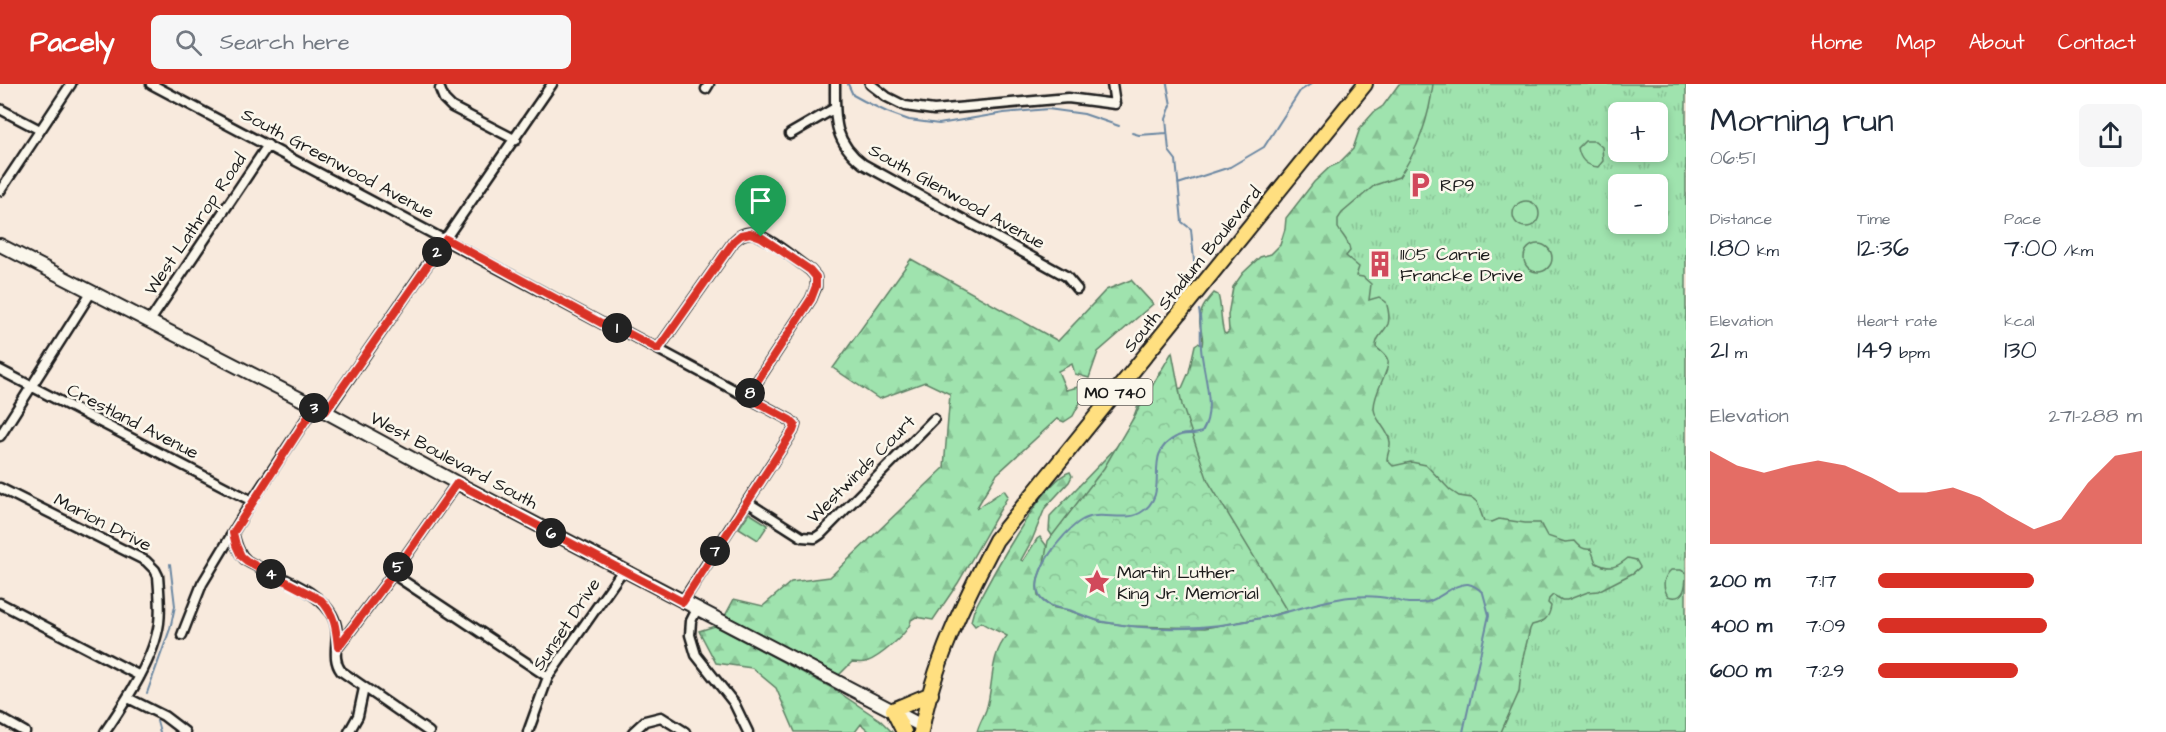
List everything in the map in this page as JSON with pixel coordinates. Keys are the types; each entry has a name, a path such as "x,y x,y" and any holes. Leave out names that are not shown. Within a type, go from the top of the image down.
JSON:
{"main road":[{"name":"South Stadium Boulevard","path":"922,729 947,643 969,591 996,540 1365,84"},
{"name":"West Boulevard South","path":"0,244 893,710 922,729"},
{"path":"904,732 893,710 931,694"}],"street":[{"path":"0,191 71,84"},
{"name":"South Greenwood Avenue","path":"151,84 603,324 624,331 790,420 795,425 793,431 747,502"},
{"path":"182,635 202,584 252,501 446,239 516,140 552,84"},
{"name":"South Glenwood Avenue","path":"835,84 837,130 851,155 863,164 1066,276 1077,289"},
{"path":"870,84 887,97 905,106 934,111 1068,98 1115,104 1112,84"},
{"path":"440,89 444,99 452,107 516,140"},
{"path":"790,134 835,108"},
{"path":"0,110 40,130"},
{"name":"West Lathrop Road","path":"150,321 268,145"},
{"path":"658,349 734,241 741,235 750,233 761,237 810,270 816,277 816,286 811,299 747,397"},
{"path":"0,436 92,291"},
{"name":"Crestland Avenue","path":"0,370 252,501"},
{"name":"Westwinds Court","path":"747,502 802,537 815,538 934,419"},
{"path":"338,647 457,483"},
{"name":"Marion Drive","path":"0,488 146,561 155,570 158,576 159,621 157,634 140,676"},
{"path":"683,602 747,502"},
{"path":"233,533 241,556 247,561 314,595 327,607 336,623 338,647 335,659 341,671 429,732"},
{"name":"Sunset Drive","path":"528,732 548,677 623,570"},
{"path":"393,574 548,677"},
{"path":"0,603 140,676 105,732"},
{"path":"697,609 691,621 690,634 696,655 734,703 748,732"},
{"path":"349,732 358,716 364,688"},
{"path":"128,698 164,716 184,732"},
{"path":"633,732 645,721 661,717 685,732"},
{"path":"0,718 25,732"}],"green space":[{"path":"1399,84 1433,84 1426,121 1417,144 1399,177 1375,185 1338,219 1338,228 1347,241 1350,251 1346,256 1359,267 1356,276 1363,277 1371,284 1369,300 1379,297 1386,302 1388,310 1388,324 1379,337 1376,347 1386,357 1388,364 1374,403 1377,418 1389,438 1387,460 1393,466 1411,462 1426,465 1450,490 1459,496 1472,498 1477,502 1484,521 1492,522 1499,519 1540,523 1547,536 1565,542 1575,541 1582,548 1591,549 1596,563 1613,567 1628,558 1636,560 1640,567 1598,591 1588,592 1567,600 1553,595 1549,599 1548,603 1551,606 1549,614 1543,621 1532,625 1530,629 1522,662 1519,692 1501,732 977,732 986,710 997,653 1007,636 981,622 975,626 971,621 974,610 1003,556 1031,512 1059,479 1070,472 1072,476 1069,482 1045,508 1021,560 1023,561 1040,537 1047,551 1055,540 1049,531 1050,516 1126,437 1137,408 1157,383 1159,372 1164,367 1177,389 1182,388 1189,372 1195,345 1198,343 1202,345 1200,315 1214,293 1218,295 1224,333 1229,331 1228,315 1233,287 1243,273 1260,257 1271,254 1280,245 1286,218 1314,182 1353,149 1360,128 1374,112 1383,106"},
{"path":"1420,84 1686,84 1686,732 1487,732 1423,501 1372,448 1331,242 1336,202"},
{"path":"1585,141 1595,141 1602,147 1603,161 1598,167 1587,164 1580,156 1578,148"},
{"path":"1526,201 1535,205 1539,214 1535,223 1526,227 1517,223 1513,214 1517,205"},
{"path":"1538,244 1548,248 1552,258 1548,268 1538,272 1528,268 1524,258 1528,248"},
{"path":"911,259 1058,341 1106,290 1131,280 1153,304 1098,352 1089,378 1075,374 1072,364 1058,371 1066,390 1082,386 1085,393 1073,416 1064,422 1057,419 996,475 976,509 1004,490 1008,496 958,583 933,620 916,617 911,620 900,638 886,650 872,660 852,662 839,675 725,616 734,599 763,606 791,582 830,577 944,468 950,394 925,382 879,399 833,368"},
{"path":"1172,352 1182,405 1208,481 1287,611 1267,617 1205,628 1131,626 1101,622 1051,607 1038,596 1038,578 1044,563 1048,541 1104,468"},
{"path":"749,513 768,525 758,540 739,528"},
{"path":"1671,570 1681,570 1686,573 1685,587 1678,597 1668,596 1665,589 1664,582"},
{"path":"715,626 832,688 880,720 892,732 870,732 861,724 855,732 795,732 776,688 752,668 716,663 699,631"}],"waterway":[{"path":"848,84 853,95 909,120 939,124 1004,113 1048,109 1084,114 1119,126"},
{"path":"1167,84 1171,105 1166,119 1169,151 1176,160 1182,222 1191,229 1195,271"},
{"path":"1178,184 1230,167 1264,147 1300,91 1311,84"},
{"path":"1132,133 1139,135 1167,133"},
{"path":"1199,310 1201,348 1209,402 1206,423 1202,432 1179,436 1165,445 1157,464 1155,495 1150,505 1140,513 1126,516 1088,517 1074,526 1047,558 1041,570 1038,593 1050,606 1100,621 1144,627 1185,628 1246,621 1350,597 1386,598 1407,603 1425,602 1458,586 1468,584 1483,593 1489,615 1463,732"},
{"path":"147,693 170,629 175,606 170,564"},
{"path":"157,721 160,732"}],"place":[{"name":"RP9","path":"1420,185"},
{"name":"1105 Carrie Francke Drive","path":"1380,264"},
{"name":"Martin Luther King Jr. Memorial","path":"1097,582"}],"route":[{"path":"750,233 761,237 810,270 816,277 816,286 811,299 747,397 795,425 683,602 457,483 338,647 336,623 321,600 253,565 241,556 233,533 252,501 315,406 326,411 446,239 603,324 624,331 658,349 734,241 741,235 750,233"}]}
